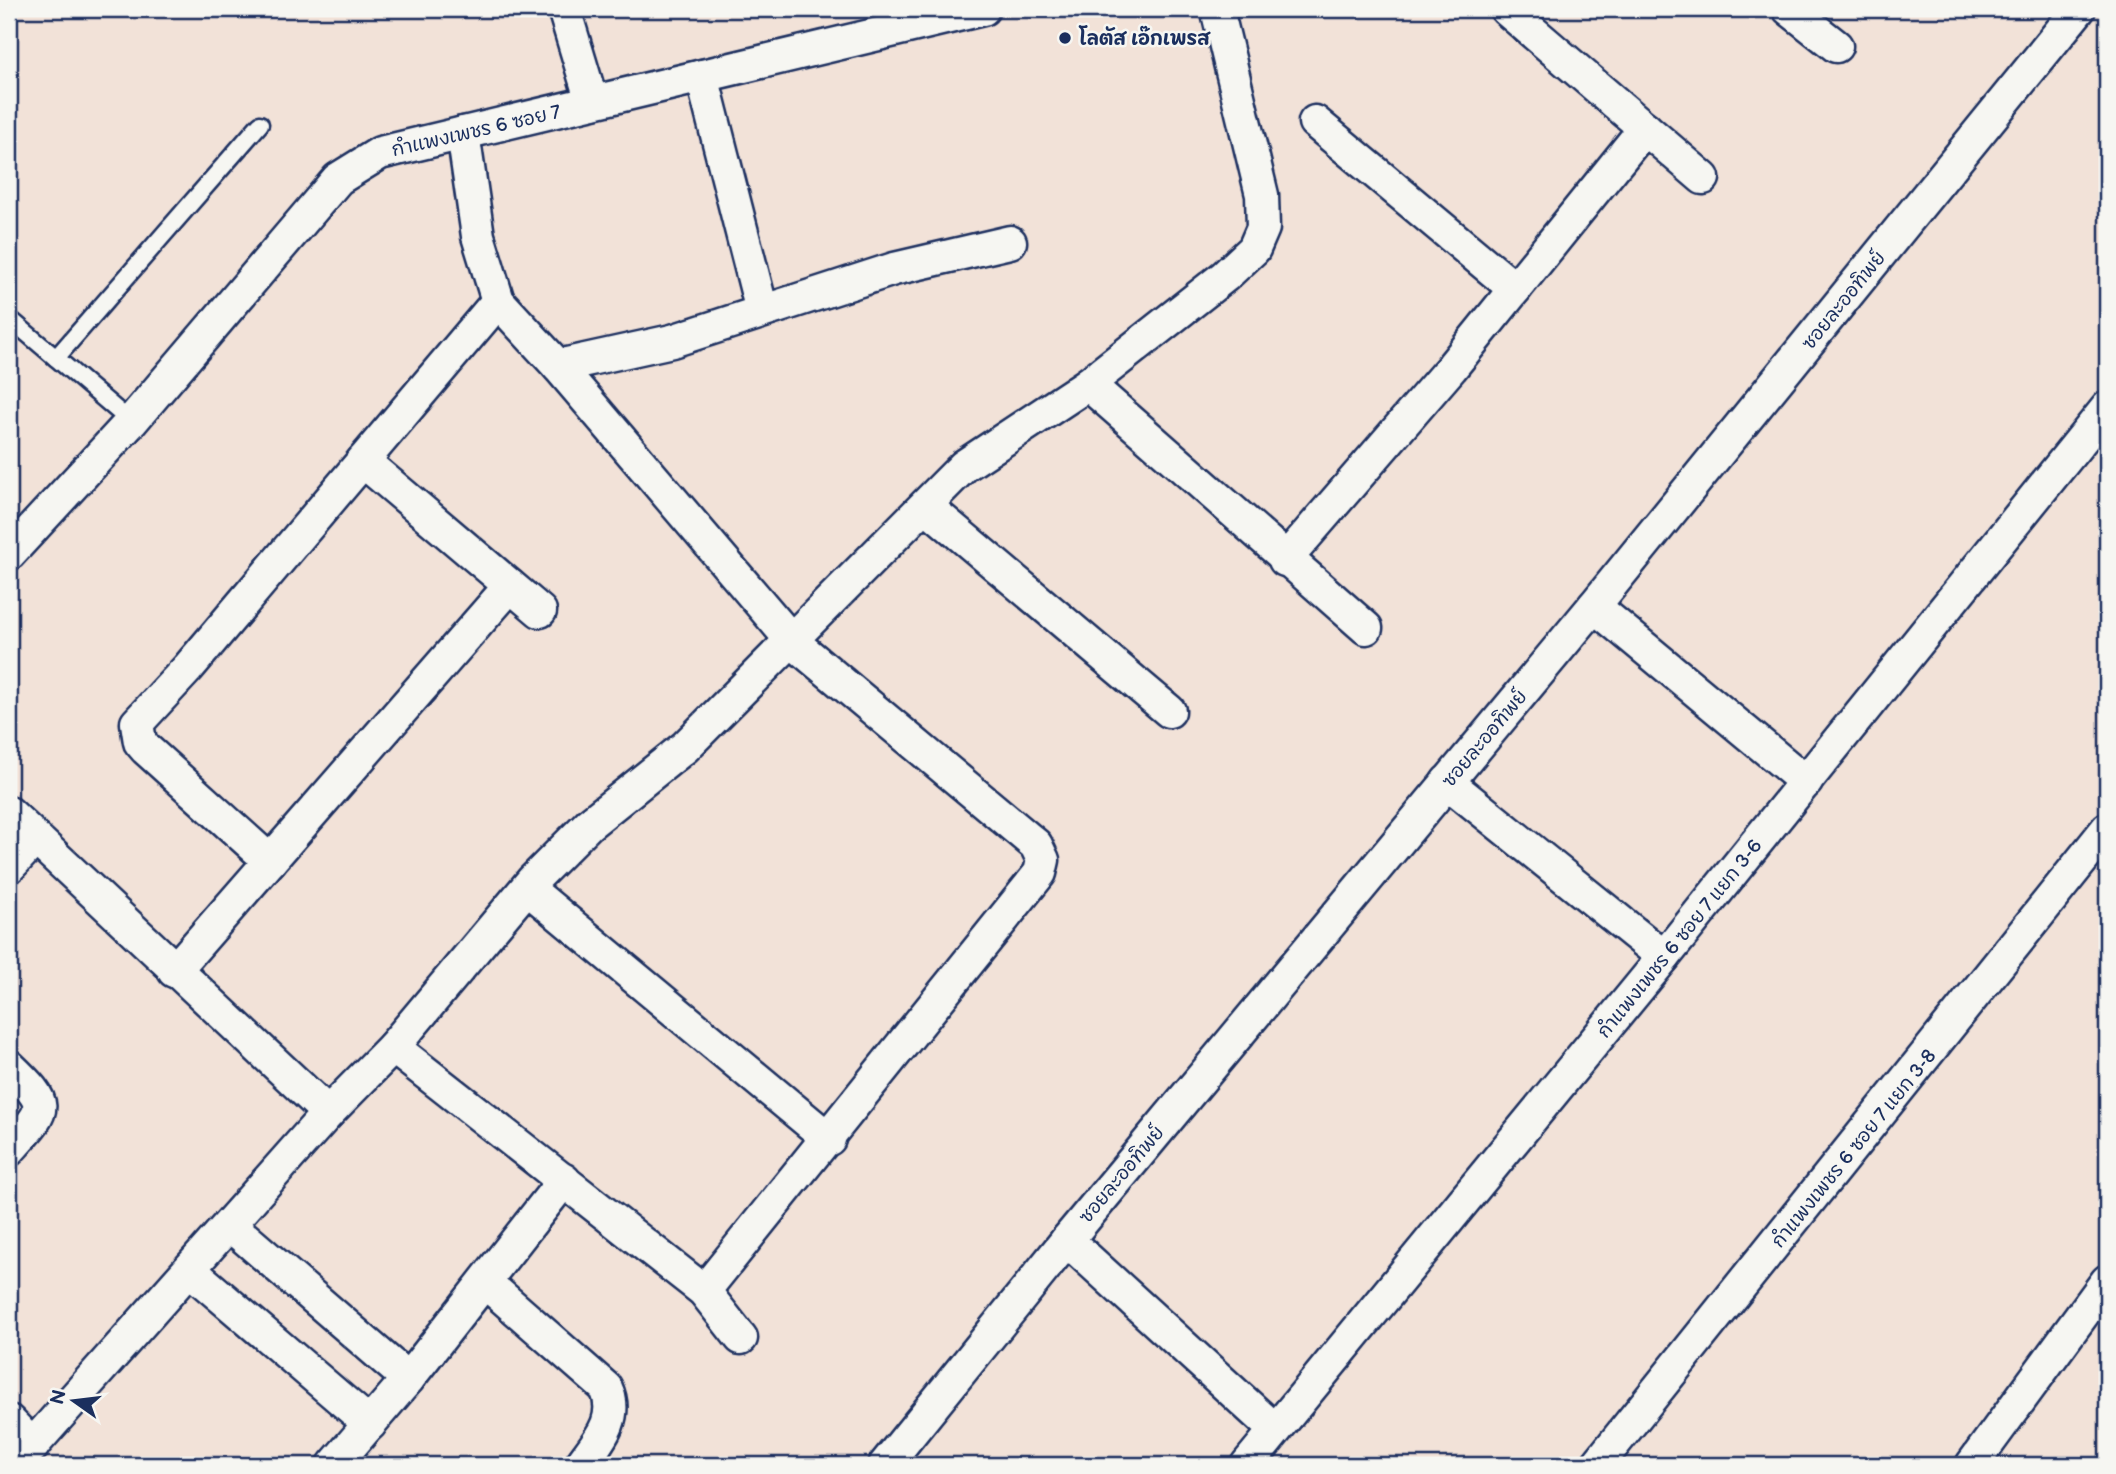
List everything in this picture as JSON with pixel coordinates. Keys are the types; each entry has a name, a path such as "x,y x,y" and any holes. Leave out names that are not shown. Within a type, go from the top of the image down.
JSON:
{"street":[{"path":"564,9 592,102"},
{"name":"กำแพงเพชร 6 ซอย 7","path":"9,554 131,422 338,179 380,153 983,9"},
{"path":"9,1422 24,1455 328,1114 393,1047 527,888 589,824 685,747 793,642 964,467 1088,384 1225,276 1254,249 1263,228 1262,195 1217,9"},
{"path":"1789,9 1836,46"},
{"name":"ซอยละออทิพย์","path":"885,1465 1067,1240 1594,606 2079,9"},
{"path":"1511,10 1703,177"},
{"path":"702,76 762,311"},
{"path":"1315,122 1515,289"},
{"path":"1285,560 1515,289 1646,128"},
{"path":"463,133 478,236 498,301 558,366 793,642 1037,845 1042,860 1040,873 829,1139 704,1291"},
{"path":"558,366 671,341 894,269 1010,242"},
{"path":"270,861 146,749 140,742 137,723 188,668 498,301"},
{"path":"1088,384 1285,560 1366,628"},
{"name":"กำแพงเพชร 6 ซอย 7 แยก 3-6","path":"1247,1465 1664,957 2107,408"},
{"path":"363,461 540,611"},
{"path":"926,506 1169,711"},
{"path":"174,971 510,586"},
{"path":"1594,606 1806,782"},
{"path":"1447,782 1664,957"},
{"path":"9,813 328,1114"},
{"name":"กำแพงเพชร 6 ซอย 7 แยก 3-8","path":"1597,1465 2107,829"},
{"path":"9,867 35,839"},
{"path":"527,888 829,1139"},
{"path":"393,1047 704,1291 741,1338"},
{"path":"9,1066 32,1088 41,1103 35,1122 9,1150"},
{"path":"334,1465 408,1379 564,1180"},
{"path":"230,1226 408,1379"},
{"path":"1067,1240 1275,1430"},
{"path":"190,1270 370,1424"},
{"path":"1972,1465 2107,1281"},
{"path":"485,1282 606,1388 612,1401 611,1414 606,1429 581,1465"}],"lane":[{"path":"56,358 260,124"},
{"path":"9,318 131,422"}],"place":[{"name":"โลตัส เอ๊กเพรส","path":"1065,38"}]}
